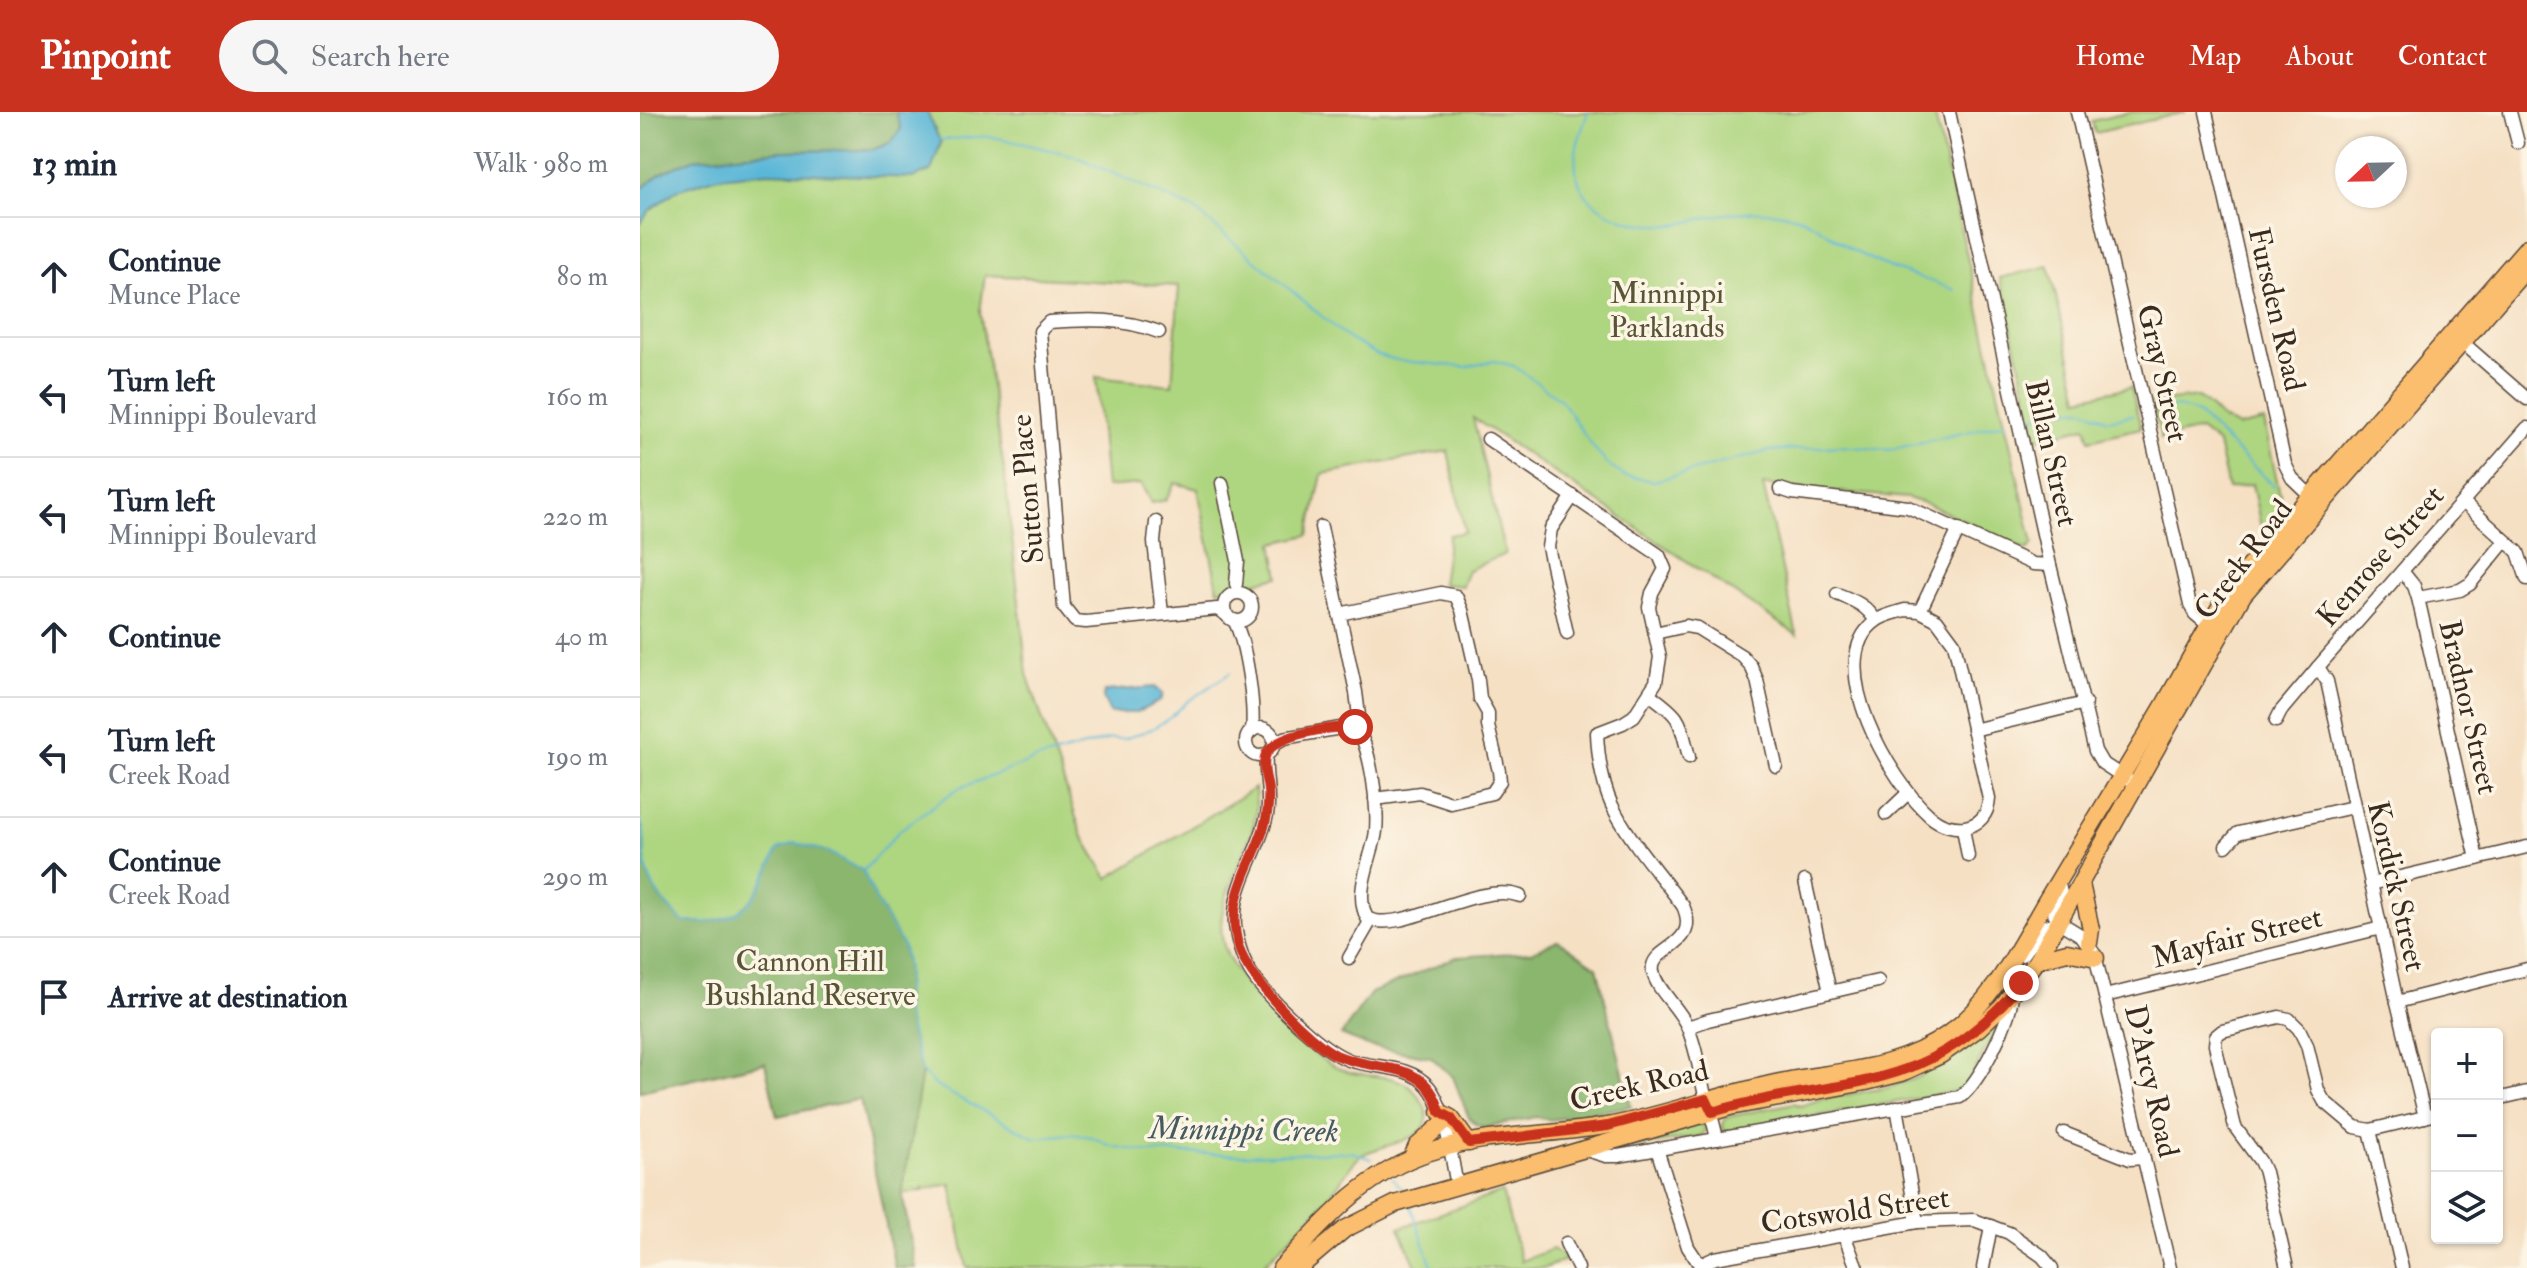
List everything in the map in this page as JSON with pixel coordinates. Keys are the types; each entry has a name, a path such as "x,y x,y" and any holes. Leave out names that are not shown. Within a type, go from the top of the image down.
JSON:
{"main road":[{"name":"Creek Road","path":"1281,1268 1329,1216 1370,1182 1411,1159 1469,1143 1608,1126 1709,1106 1853,1085 1902,1073 1953,1047 1985,1023 2037,960 2081,884 2129,781 2214,630 2315,500 2527,247"},
{"name":"Creek Road","path":"2315,500 2527,268"},
{"name":"Creek Road","path":"1299,1268 1345,1229 1386,1207 1583,1149 1787,1080 1880,1066 1939,1041 1963,1023 1988,995 2058,880 2129,781"},
{"path":"2037,960 2067,952 2092,951 2091,929 2081,884"},
{"path":"1411,1159 1417,1146 1442,1118 1451,1118 1469,1143"},
{"path":"1329,1216 1340,1221 1345,1229"}],"street":[{"name":"Billan Street","path":"1949,112 2050,565 2097,756 2106,767 2129,781"},
{"name":"Gray Street","path":"2077,112 2190,605 2195,614 2214,630"},
{"name":"Fursden Road","path":"2206,112 2285,464 2292,478 2315,500"},
{"path":"2510,112 2518,143"},
{"name":"Sutton Place","path":"1159,332 1135,323 1092,319 1049,322 1040,331 1064,607 1075,621 1086,622 1162,613 1230,613 1241,633 1264,737"},
{"path":"2462,342 2527,399"},
{"name":"Kenrose Street","path":"2276,721 2318,667 2527,428"},
{"path":"1488,439 1659,555 1665,569 1652,593 1649,607 1659,670 1649,694 1634,716 1597,733 1597,748 1615,812 1683,906 1688,918 1683,938 1656,959 1652,967 1688,1027 1717,1139"},
{"path":"1222,483 1238,561 1236,584"},
{"path":"1780,489 1908,507 2033,564 2050,565"},
{"path":"1567,633 1548,547 1551,529 1573,496"},
{"path":"2463,502 2518,552 2527,579"},
{"path":"1156,522 1154,542 1162,613"},
{"path":"1321,527 1356,692 1359,716 1355,727"},
{"path":"1920,611 1959,529"},
{"path":"2418,598 2460,590 2470,584 2505,541"},
{"name":"Bradnor Street","path":"2402,571 2414,586 2418,598 2477,859"},
{"path":"1339,614 1441,593 1456,596 1462,610 1480,699 1488,713 1500,781 1492,793 1451,803 1420,793 1375,799"},
{"path":"1837,594 1869,609 1876,621"},
{"path":"1905,610 1920,611 1937,620 1954,643 1988,807 1983,818 1974,824 1963,828 1941,824 1930,816 1895,776 1876,742 1858,684 1858,646 1876,621 1905,610"},
{"path":"1655,633 1686,626 1697,628 1742,656 1757,680 1776,766"},
{"name":"Kordick Street","path":"2318,667 2327,681 2397,1002 2431,1115"},
{"path":"1649,694 1680,720 1689,757"},
{"path":"1973,730 2085,703"},
{"path":"1355,727 1264,737 1268,814 1253,856 1242,876 1235,908 1239,948 1248,968 1262,986 1317,1042 1347,1059 1418,1077 1434,1094 1457,1185"},
{"path":"1355,727 1363,737 1375,799 1376,835 1361,898 1362,910 1371,920 1406,919 1451,903 1510,892 1520,896"},
{"path":"1886,814 1908,793"},
{"path":"2226,846 2238,833 2353,807"},
{"path":"1963,828 1968,856"},
{"path":"2371,884 2527,847"},
{"name":"Creek Road","path":"2009,962 2023,954 2043,927 2059,922 2054,913 2061,893 2058,880"},
{"path":"1805,881 1830,992"},
{"path":"1349,958 1371,920"},
{"path":"2059,922 2079,934 2092,951"},
{"name":"Mayfair Street","path":"2105,996 2381,928"},
{"name":"D'Arcy Road","path":"2092,951 2170,1268"},
{"path":"2397,1002 2527,969"},
{"path":"1688,1027 1878,981"},
{"name":"Creek Road","path":"1583,1149 1606,1156 1956,1098 1964,1094 1974,1081 2009,1017 2012,994"},
{"path":"2287,1268 2265,1172 2235,1127 2215,1045 2216,1036 2222,1031 2279,1017 2289,1019 2299,1029 2307,1045 2318,1090 2324,1101 2349,1124 2370,1130 2431,1115"},
{"path":"2503,1098 2527,1092"},
{"path":"1897,1107 1917,1222"},
{"path":"2370,1130 2402,1268"},
{"path":"2064,1133 2130,1159 2144,1158"},
{"path":"1657,1149 1688,1247 1701,1267"},
{"name":"Cotswold Street","path":"1701,1267 1715,1258 1917,1222 1974,1220 2027,1244 2052,1268"},
{"path":"1983,1268 1991,1226"},
{"path":"1844,1235 1857,1268"},
{"path":"1566,1243 1578,1268"}],"green space":[{"name":"Minnippi Parklands","path":"640,112 1934,112 2033,544 2027,550 1908,498 1763,485 1797,635 1473,418 1505,554 1468,570 1462,586 1442,584 1449,535 1465,532 1448,451 1322,474 1309,535 1273,543 1279,577 1218,590 1198,489 1175,483 1166,500 1151,503 1141,484 1106,487 1096,377 1172,385 1179,286 985,275 980,312 1005,477 1027,674 1082,835 1108,878 1255,788 1256,810 1252,830 1222,917 1226,952 1260,1002 1312,1052 1344,1071 1404,1083 1421,1100 1427,1118 1416,1135 1358,1158 1324,1203 1261,1268 967,1268 951,1184 902,1194 916,1268 895,1268 860,1099 777,1116 765,1063 640,1091"},
{"path":"640,112 896,112 901,129 890,143 872,150 784,151 693,159 661,173 640,190"},
{"path":"2131,112 2186,112 2095,133 2092,121"},
{"path":"2049,266 2079,398 2131,387 2141,428 2090,440 2086,427 2037,439 2000,278"},
{"path":"2198,397 2223,419 2238,427 2264,421 2283,508 2262,532 2252,484 2228,489 2218,444 2200,430 2161,439 2152,402"},
{"name":"Cannon Hill Bushland Reserve","path":"640,821 651,882 683,922 704,922 735,914 755,896 778,849 795,843 828,852 863,871 903,946 907,970 905,1012 922,1072 902,1194 916,1268 895,1268 860,1099 777,1116 765,1063 640,1091"},
{"path":"1558,940 1597,967 1631,1106 1550,1120 1536,1117 1486,1127 1477,1125 1469,1118 1453,1077 1431,1057 1368,1046 1341,1035 1371,993 1456,957 1531,952"},
{"path":"2001,1019 1969,1081 1958,1091 1728,1132 1722,1128 1725,1119 1732,1116 1794,1103 1800,1106 1890,1087 1916,1078 1966,1050"},
{"path":"1699,1124 1707,1127 1701,1136 1603,1152"},
{"path":"1502,1192 1521,1261 1553,1249 1567,1259 1545,1268 1417,1268 1399,1228"}],"water":[{"path":"896,112 927,112 941,143 931,171 912,178 768,172 718,177 677,190 650,210 640,224 640,190 661,173 693,159 784,151 872,150 890,143 901,129"},
{"path":"1155,687 1163,694 1160,701 1136,713 1110,713 1103,698 1107,691"}],"waterway":[{"path":"1588,112 1577,148 1576,173 1582,189 1605,211 1638,223 1656,225 1741,212 1794,216 1810,222 1869,259 1955,290"},
{"path":"938,140 989,136 1072,155 1194,209 1349,339 1378,355 1401,361 1466,367 1494,361 1514,366 1561,400 1607,464 1624,476 1654,481 1769,451 1840,446 1889,450 2005,423"},
{"path":"2158,410 2179,408 2199,415 2274,486"},
{"path":"2032,417 2072,409 2084,409 2108,420 2133,415"},
{"path":"863,871 900,830 957,789 1038,759 1110,739 1124,739 1152,729 1230,673"},
{"name":"Minnippi Creek","path":"640,820 651,882 683,922 721,920 735,914 755,896 778,849 795,843 828,852 863,871 877,903 903,946 907,970 905,1012 922,1072 936,1086 1035,1138 1070,1134 1147,1152 1243,1155 1351,1152 1372,1159"},
{"name":"Minnippi Creek","path":"1392,1178 1406,1192"},
{"name":"Minnippi Creek","path":"1411,1206 1435,1268"}],"route":[{"path":"1355,727 1284,738 1274,744 1266,755 1268,814 1237,893 1235,926 1239,948 1253,976 1317,1042 1359,1063 1412,1073 1428,1085 1440,1112 1451,1118 1469,1143 1608,1126 1706,1099 1712,1112 1902,1073 1928,1062 1967,1037 1991,1017 2021,983"}]}
